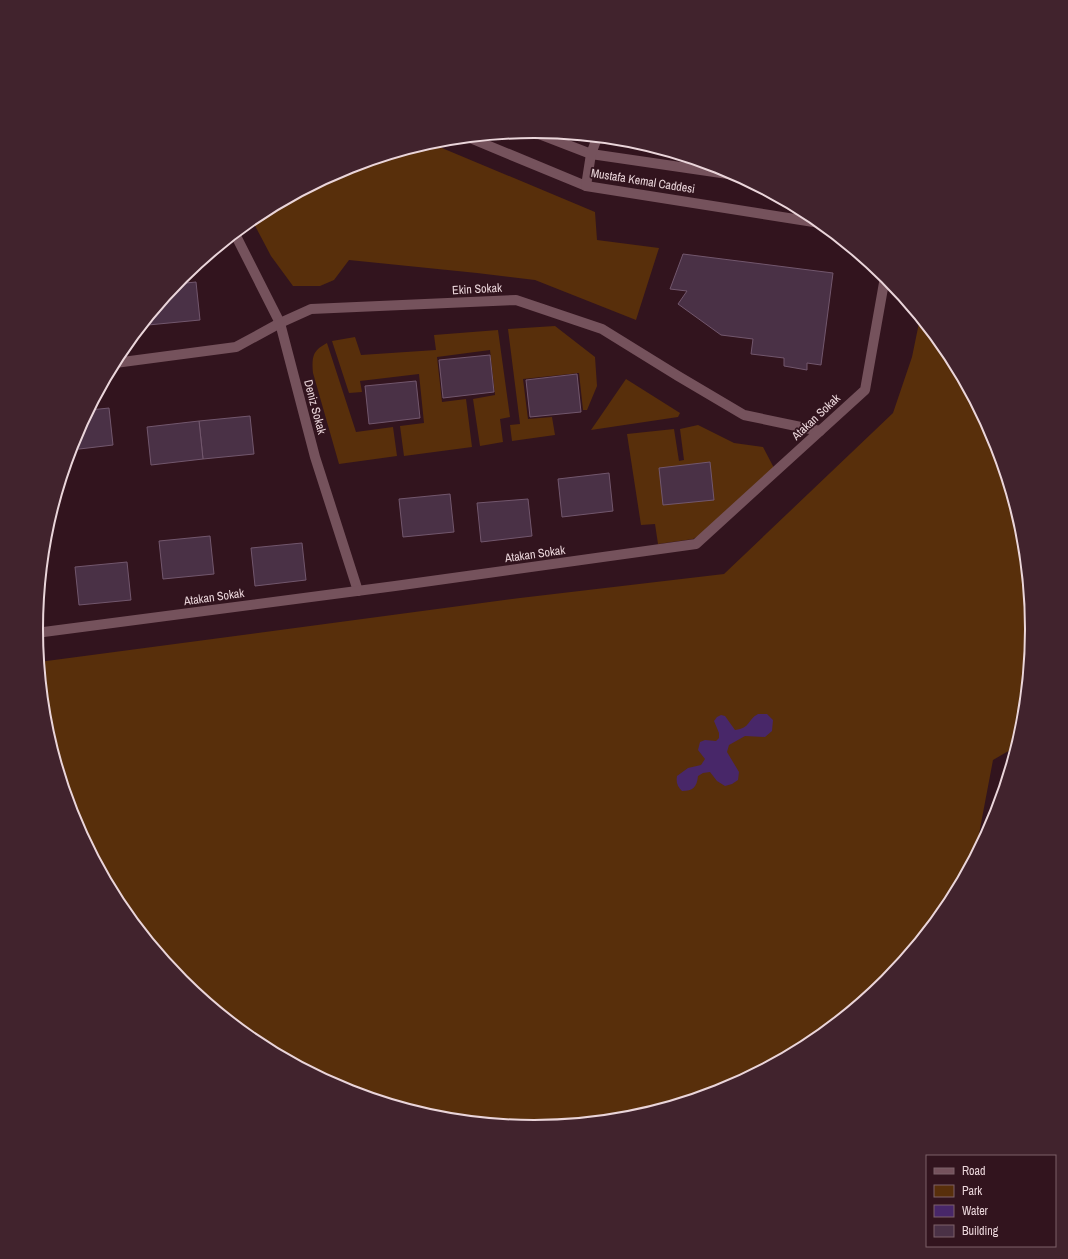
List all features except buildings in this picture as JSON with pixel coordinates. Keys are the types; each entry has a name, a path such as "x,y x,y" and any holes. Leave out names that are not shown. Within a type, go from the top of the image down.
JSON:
{"street":[{"name":"Mustafa Kemal Caddesi","path":"553,139 591,154 709,171"},
{"name":"Mustafa Kemal Caddesi","path":"480,142 586,186 807,221"},
{"path":"586,186 591,154 595,143"},
{"name":"Deniz Sokak","path":"237,238 280,323 315,457 358,591"},
{"name":"Atakan Sokak","path":"43,632 358,591 696,544 865,390 884,285"},
{"name":"Ekin Sokak","path":"123,362 236,347 280,323 311,309 516,300 602,329 744,415 820,431"}],"green space":[{"path":"441,148 595,212 597,240 659,248 636,320 535,280 349,260 334,280 320,286 293,286 271,256 255,225 261,221 317,189 346,176 407,155"},
{"path":"919,325 959,384 988,442 999,472 1016,534 1021,565 1025,630 1021,694 1016,725 1010,750 993,760 980,835 959,875 924,928 903,953 858,999 833,1019 807,1038 751,1070 722,1083 661,1104 630,1111 566,1119 502,1119 470,1116 407,1104 376,1094 346,1083 288,1055 261,1038 210,999 187,977 144,928 109,875 80,817 69,787 52,725 44,661 520,598 724,574 893,413 912,357"},
{"path":"555,326 595,357 597,386 587,410 583,410 579,373 523,379 528,419 552,417 555,435 512,441 510,425 520,424 508,329"},
{"path":"498,330 510,417 500,419 503,442 480,446 473,399 495,395 490,350 437,357 442,402 466,399 472,447 404,456 400,426 424,423 419,374 360,381 362,392 349,393 332,341 355,337 361,355 436,350 434,335"},
{"path":"327,343 356,432 393,427 397,456 339,464 313,373 314,355 318,349"},
{"path":"626,379 680,413 678,417 591,430"},
{"path":"698,425 734,443 763,447 774,468 705,532 693,539 658,544 655,524 641,525 627,434 674,429 679,461 684,460 680,429"}],"water":[{"path":"758,714 767,714 773,720 772,731 765,737 745,736 729,745 727,752 739,772 738,780 725,786 717,781 710,772 703,773 698,776 697,783 694,788 682,791 677,784 677,776 688,768 701,765 705,759 698,750 700,742 705,740 716,741 719,738 719,733 714,721 717,717 721,715 725,716 735,730 744,728"}]}
